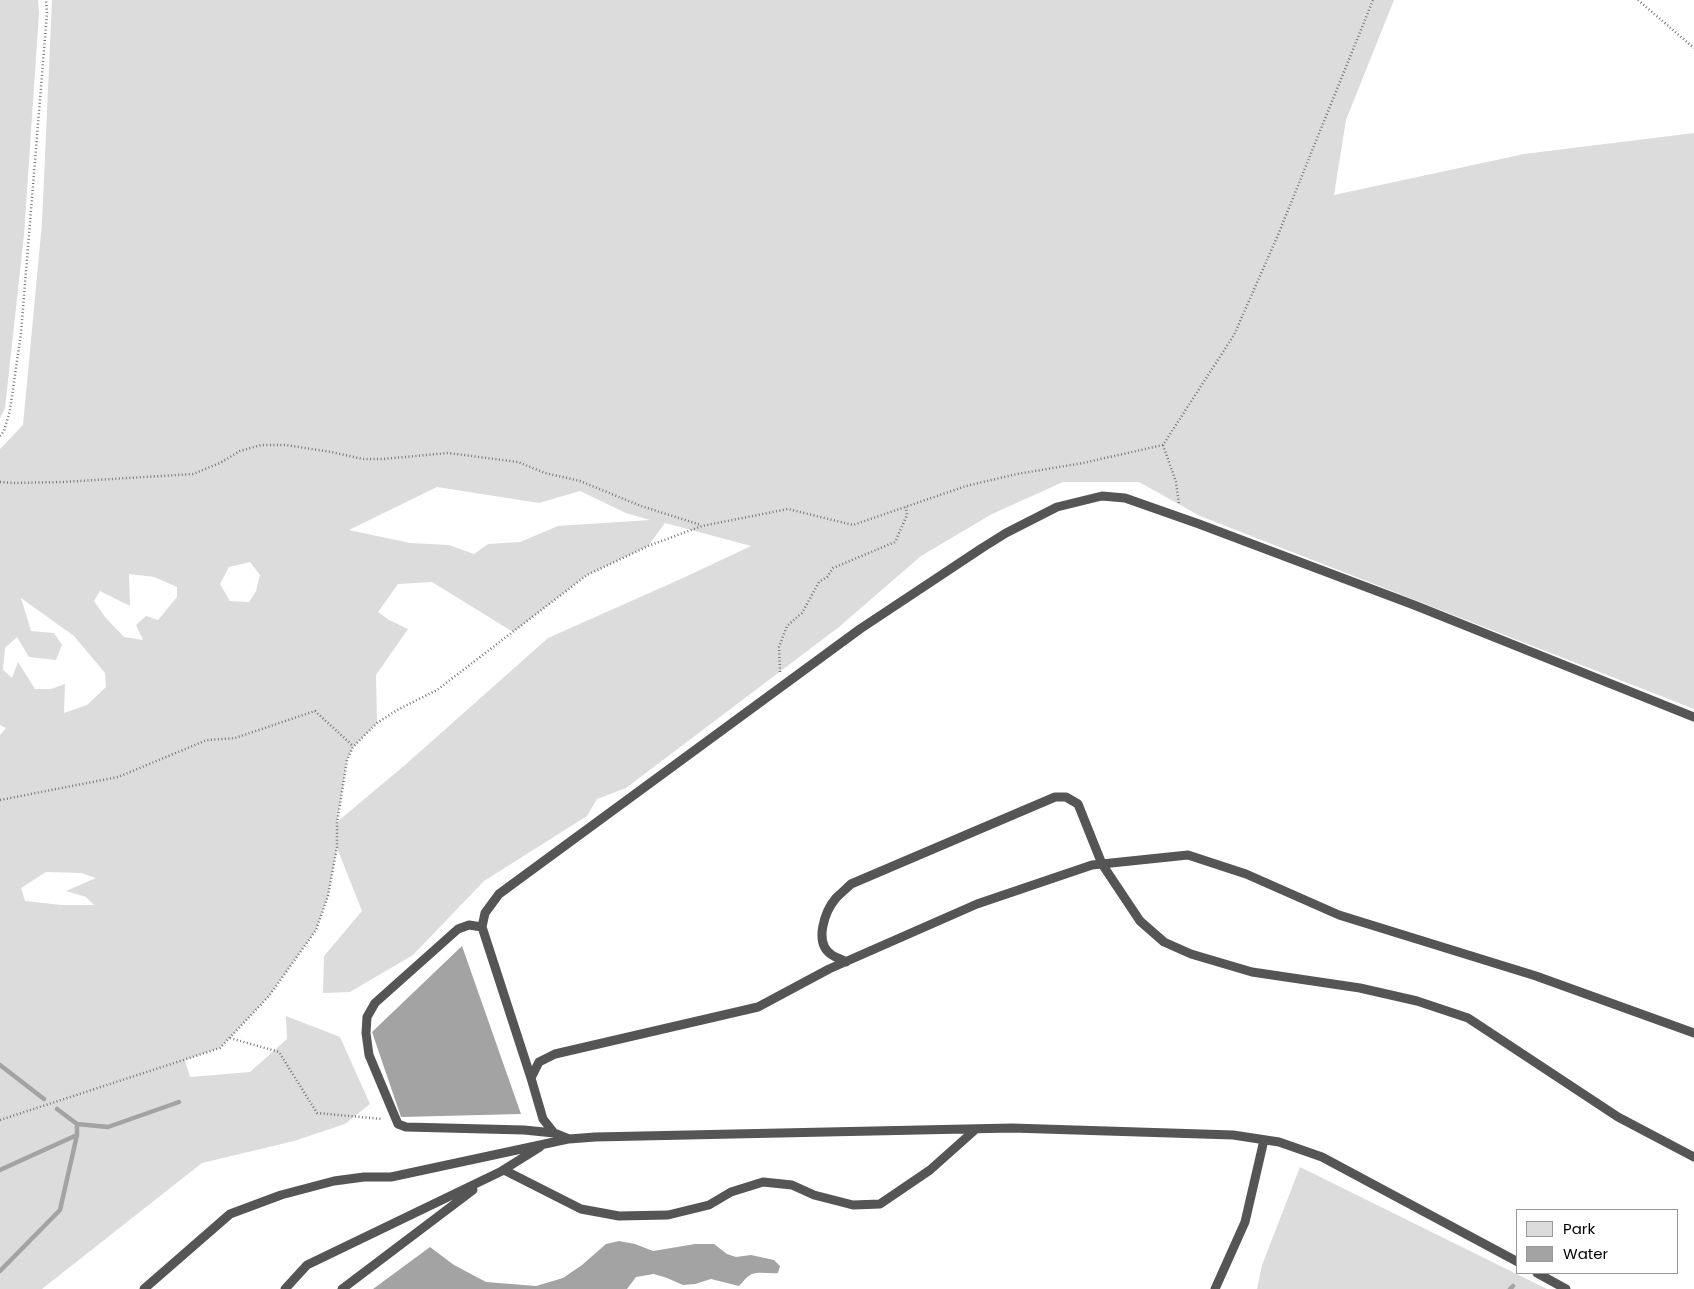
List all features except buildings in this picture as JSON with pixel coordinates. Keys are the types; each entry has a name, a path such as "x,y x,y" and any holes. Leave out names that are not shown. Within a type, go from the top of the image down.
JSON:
{"lane":[{"path":"554,1133 542,1119 531,1078 482,927 485,913 499,894 860,629 1006,532 1057,507 1102,496 1125,498 1414,605 1694,716"},
{"path":"846,962 830,954 822,942 822,928 836,898 851,884 1055,797 1066,797 1078,804 1102,864 1140,921 1164,942 1191,954 1252,972 1360,988 1417,1001 1468,1018 1618,1117 1694,1157"},
{"path":"531,1078 539,1062 555,1054 758,1007 846,962 977,904 1092,865 1188,855 1246,874 1339,915 1536,976 1694,1033"},
{"path":"482,927 469,925 458,929 375,1003 367,1017 366,1033 369,1055 395,1120 398,1124 406,1127 524,1130 554,1133 569,1139"},
{"path":"144,1289 230,1214 280,1195 334,1181 364,1177 391,1177 569,1139 1012,1128 1233,1135 1279,1142 1322,1157 1516,1261"},
{"path":"504,1170 581,1209 620,1216 668,1215 708,1205 731,1192 763,1182 792,1185 814,1195 853,1205 880,1204 930,1170 976,1129"},
{"path":"1215,1289 1245,1222 1264,1140"},
{"path":"342,1289 467,1194 544,1144"},
{"path":"285,1289 307,1265 504,1170"},
{"path":"1539,1274 1566,1289"}],"path":[{"path":"0,436 4,431 10,410 21,332 48,13 46,0"},
{"path":"0,1120 220,1048 269,996 316,930 328,896 337,848 337,822 347,760 353,747 377,723 399,709 437,690 587,574 648,546 702,526 788,509 853,525 975,484 1164,445 1234,335 1278,235 1373,0"},
{"path":"1638,0 1694,48"},
{"path":"0,482 63,482 193,474 220,463 240,451 261,445 286,445 363,459 383,460 448,453 518,462 546,474 580,481 641,506 702,526"},
{"path":"1164,445 1176,482 1180,518"},
{"path":"781,687 779,647 787,626 802,613 819,582 833,568 895,542 908,515 906,507"},
{"path":"0,800 118,777 207,740 235,738 315,711 353,747"},
{"path":"230,1038 278,1052 317,1113 395,1120"}],"green space":[{"path":"0,0 38,0 39,13 24,235 5,408 0,418"},
{"path":"52,0 1394,0 1346,120 1334,195 1524,154 1694,133 1694,709 1200,516 1139,482 1063,482 992,514 921,556 839,627 626,788 597,799 587,816 484,881 413,955 350,992 323,993 324,956 362,911 337,848 328,896 316,930 269,996 220,1048 185,1060 190,1077 250,1072 287,1039 286,1016 340,1037 370,1104 345,1124 294,1141 202,1163 42,1289 0,1289 0,735 6,728 0,725 0,449 23,425 42,223","holes":["437,487 539,503 580,491 626,513 650,520 558,526 520,542 488,544 474,554 449,545 410,543 349,530","665,523 751,546 548,638 405,765 337,822 347,760 353,747 377,723 376,675 408,629 389,620 378,612 398,584 432,582 513,632 587,575 648,546","250,562 260,575 256,591 249,602 230,601 220,584 229,567","129,574 154,577 177,587 177,597 158,620 146,616 136,625 143,640 124,637 105,617 94,601 100,591 130,606","21,598 74,636 105,673 106,687 87,705 64,713 65,684 51,689 35,689 18,662 12,678 3,670 5,648 17,637 29,657 56,660 62,645 54,633 31,631","46,872 81,873 96,878 66,891 86,897 94,905 61,905 25,901 21,888"]},
{"path":"1300,1167 1547,1289 1257,1289 1262,1265"}],"water":[{"path":"462,946 521,1114 401,1117 372,1032"},
{"path":"619,1241 635,1244 653,1251 695,1244 714,1244 727,1254 736,1257 751,1255 774,1260 780,1266 778,1273 752,1274 739,1286 711,1279 695,1284 683,1285 654,1274 636,1277 627,1289 373,1289 430,1247 454,1265 486,1282 536,1286 563,1278 582,1265 606,1244"}],"waterway":[{"path":"0,1065 44,1099"},
{"path":"0,1170 77,1135 77,1124 108,1127 179,1102"},
{"path":"57,1109 77,1124"},
{"path":"0,1271 60,1210 77,1135"},
{"path":"1510,1289 1513,1286"}]}
